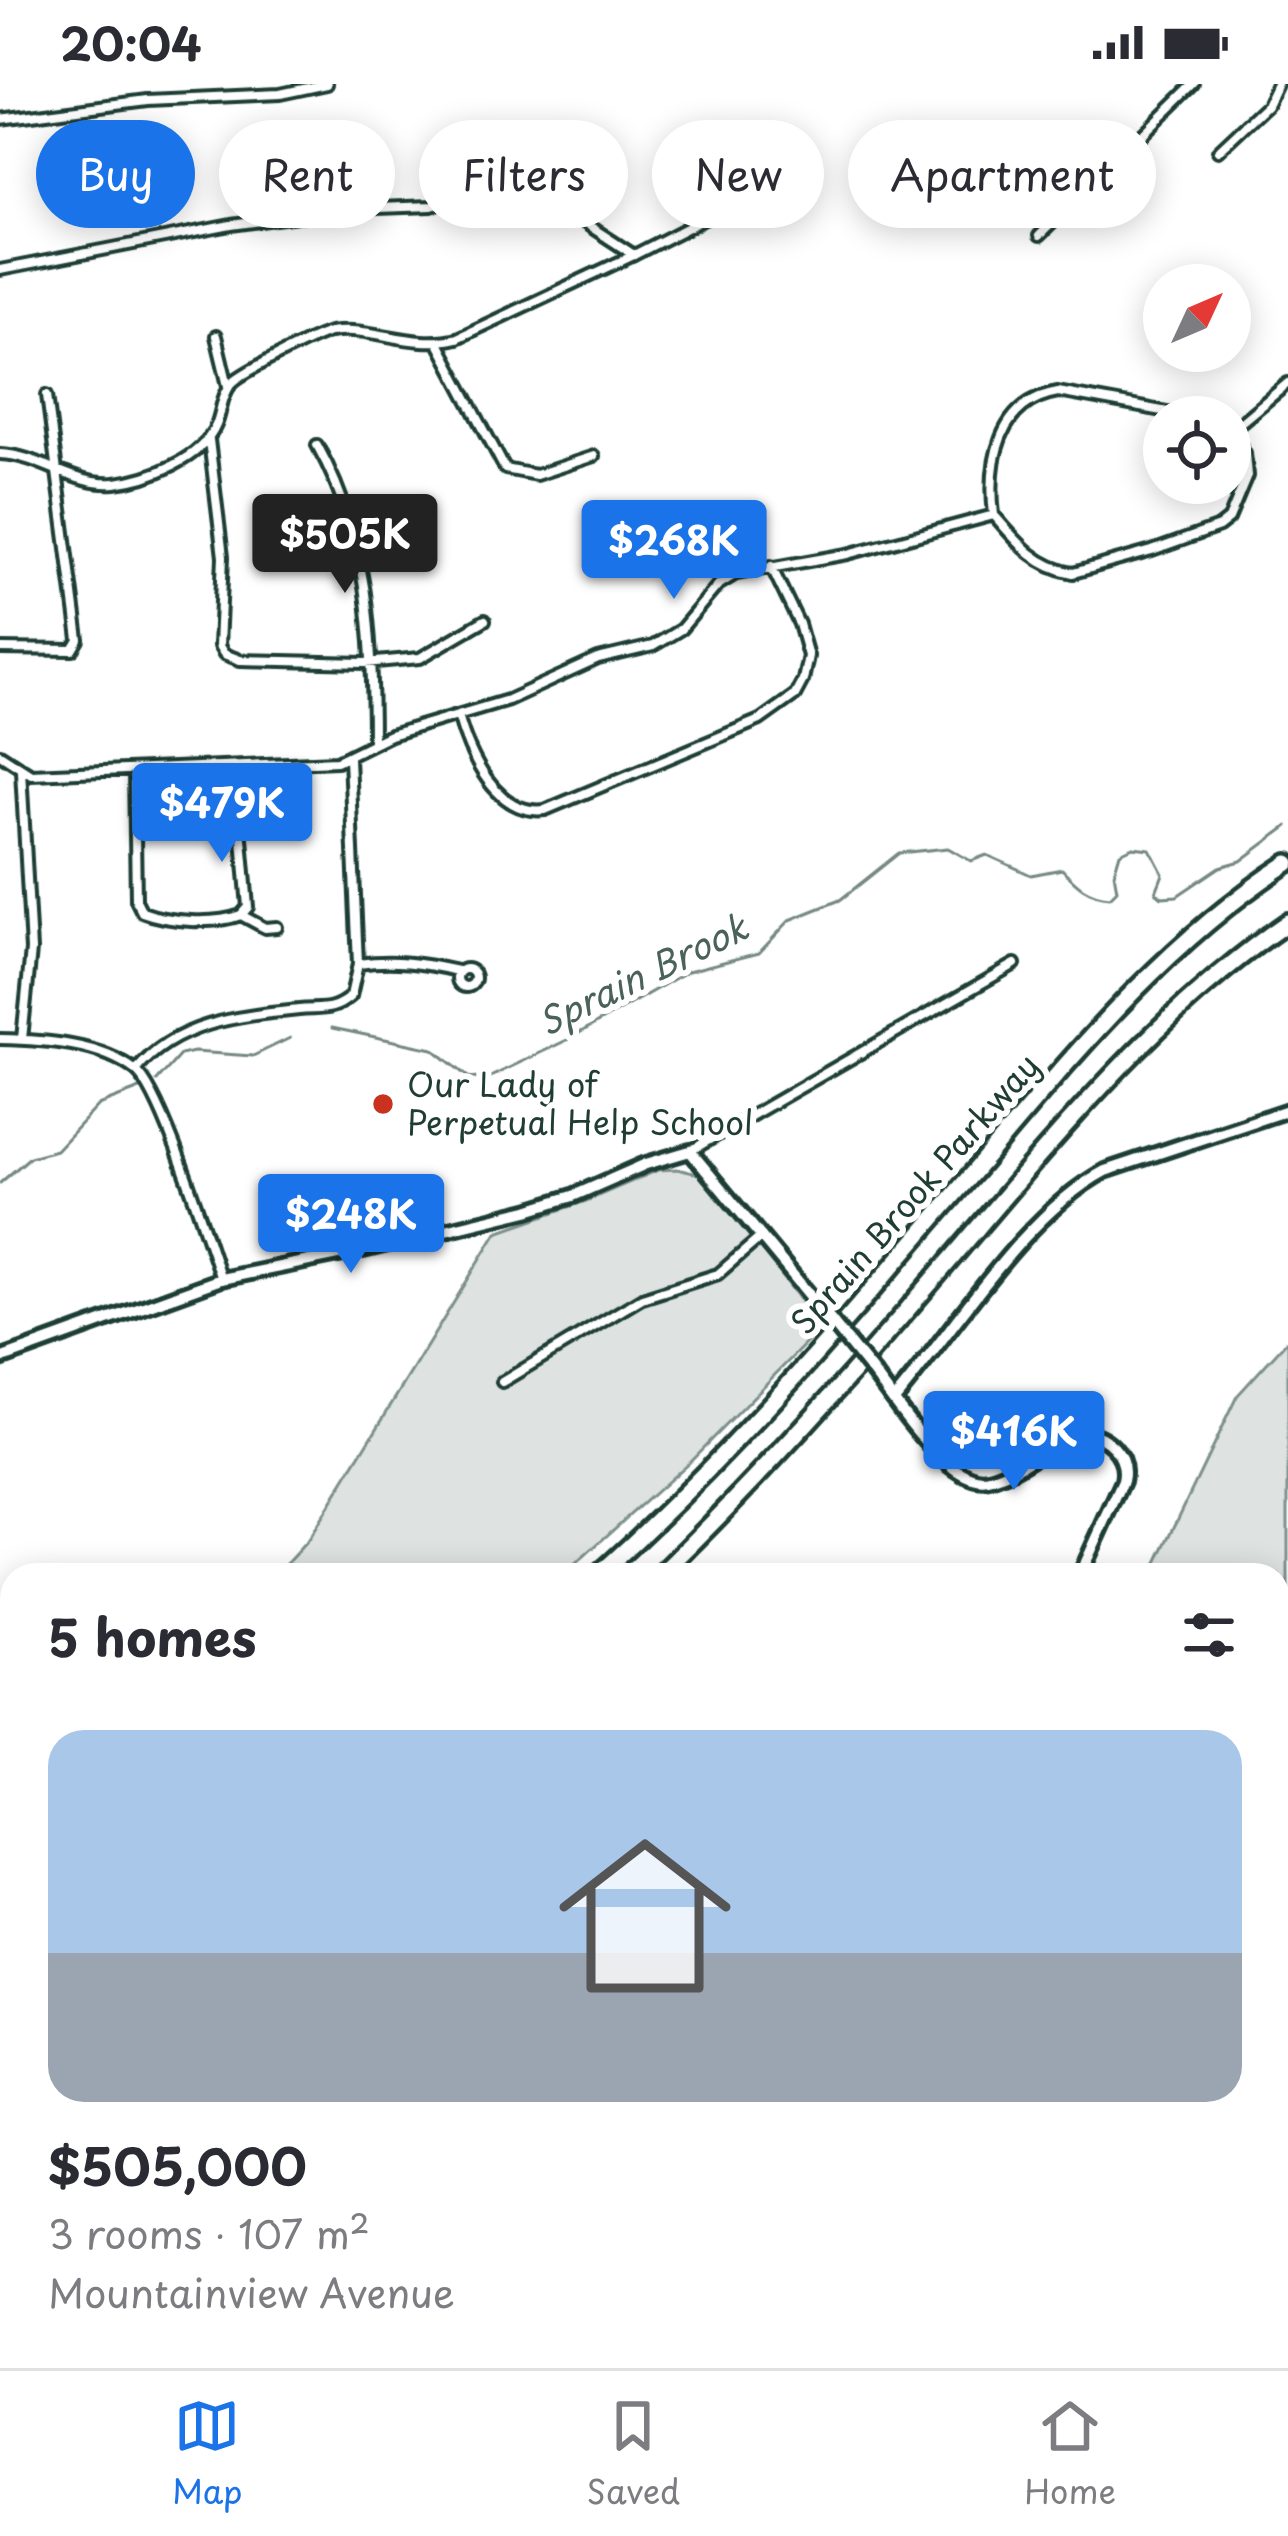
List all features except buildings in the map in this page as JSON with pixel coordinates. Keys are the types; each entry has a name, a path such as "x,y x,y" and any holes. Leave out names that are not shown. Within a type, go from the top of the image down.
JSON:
{"highway":[{"name":"Sprain Brook Parkway","path":"611,1563 776,1400 1119,1004 1195,933 1288,863"},
{"name":"Sprain Brook Parkway","path":"672,1563 840,1388 1119,1069 1208,984 1288,922"}],"street":[{"path":"0,118 148,100 280,94 327,84"},
{"path":"1039,236 1194,84"},
{"path":"1218,151 1267,105 1277,84"},
{"path":"0,270 232,225 350,209 431,206 490,187 542,195 634,255"},
{"path":"0,454 90,482 123,482 194,453 208,439 228,387 238,376 329,332 439,343 458,338 687,228"},
{"path":"216,337 228,387"},
{"path":"439,343 505,469 536,476 594,456"},
{"path":"1251,412 1288,383"},
{"path":"1143,408 1058,392 1039,395 1013,419 994,450 994,515 1037,560 1073,573 1206,532 1229,519 1235,504"},
{"path":"0,649 73,650 79,640 47,395"},
{"path":"208,439 223,557 219,646 230,658 373,662 420,658 485,620"},
{"path":"317,446 342,490 369,603 373,745"},
{"path":"0,754 31,774 349,758 389,735 508,700 598,659 653,646 681,629 718,585 736,574 848,554 994,515"},
{"path":"458,716 493,787 521,810 532,811 545,810 760,720 795,695 808,656 799,624 771,566"},
{"path":"136,1071 157,1049 190,1028 304,1009 328,1011 351,996 358,964 349,758"},
{"path":"134,769 136,900 142,912 219,920 242,915 248,907 241,827"},
{"path":"21,770 31,950 22,1039"},
{"path":"242,915 265,928 277,928"},
{"path":"358,964 423,963 458,971"},
{"path":"0,1358 221,1279 528,1210 690,1151 1015,964"},
{"path":"0,1039 79,1048 136,1071 157,1099 221,1279"},
{"path":"894,1400 1025,1238 1083,1182 1288,1109"},
{"path":"690,1151 937,1453 961,1474 978,1480 1002,1473 1060,1439 1082,1432 1109,1442 1126,1470 1124,1481 1086,1563"},
{"path":"502,1382 642,1298 718,1274 763,1236"}],"shaded area":[{"path":"658,1170 698,1174 712,1187 822,1327 691,1460 576,1563 287,1563 308,1540 497,1232"},
{"path":"1288,1340 1288,1563 1157,1563 1237,1396"}],"waterway":[{"name":"Sprain Brook","path":"332,1028 433,1049 468,1077 484,1080 567,1040 688,971 759,953 790,920 840,900 899,853 948,848 971,861 987,855 1031,875 1062,869 1083,888 1110,897 1117,890 1114,873 1120,853 1133,847 1150,849 1163,874 1156,892 1162,897 1177,896 1220,867 1241,861 1288,826"},
{"name":"Sprain Brook","path":"157,1081 180,1055 253,1056 290,1038"},
{"name":"Sprain Brook","path":"0,1183 30,1157 56,1150 98,1105 140,1089"}],"place":[{"name":"Our Lady of Perpetual Help School","path":"383,1104"}]}
